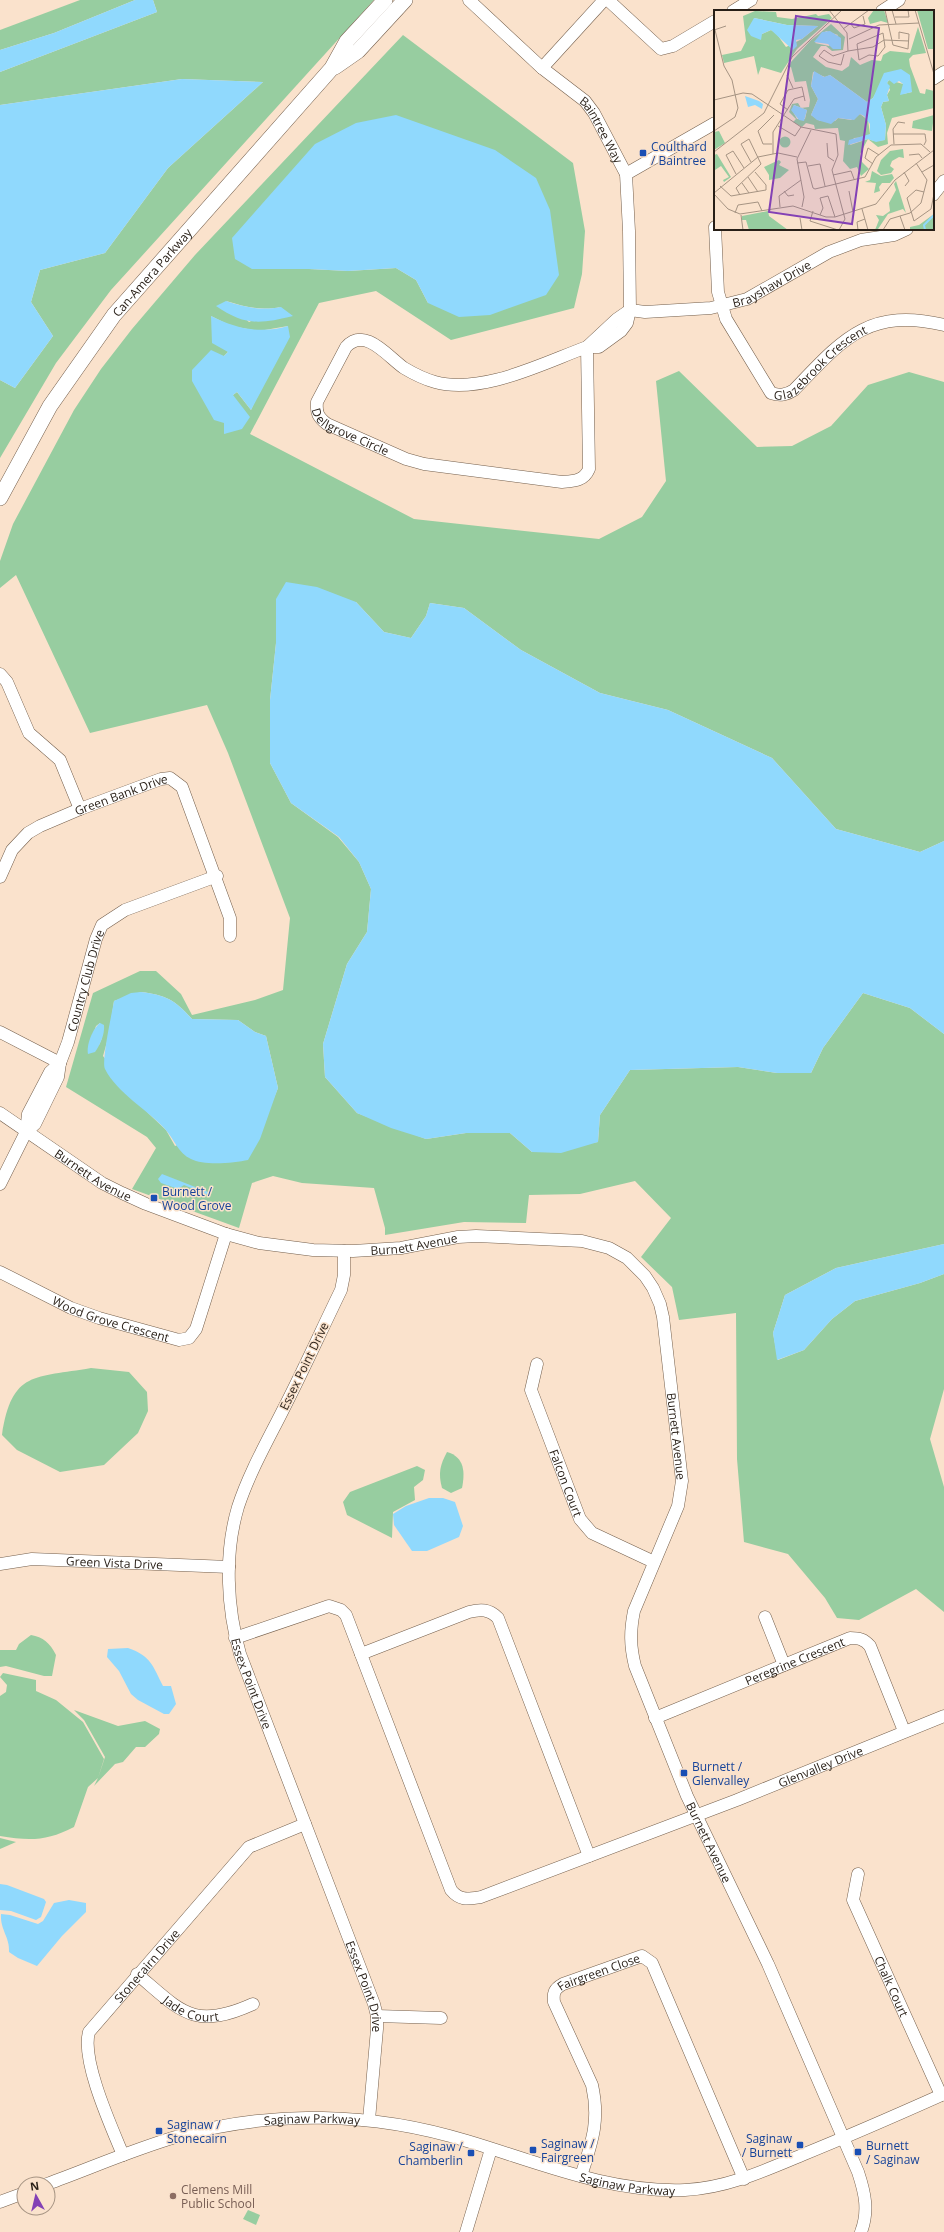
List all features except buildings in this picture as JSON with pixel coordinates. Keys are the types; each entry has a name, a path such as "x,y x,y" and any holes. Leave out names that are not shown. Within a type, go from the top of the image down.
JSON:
{"main road":[{"name":"Can-Amera Parkway","path":"0,498 50,406 114,316 332,68 347,41 385,0"},
{"name":"Can-Amera Parkway","path":"332,68 358,51 405,0"}],"street":[{"name":"Baintree Way","path":"469,0 542,68 585,101 594,113 626,174 629,231 630,310"},
{"path":"542,68 604,0"},
{"path":"608,0 661,49 673,46 714,22"},
{"path":"735,10 751,0"},
{"path":"884,10 899,0"},
{"path":"934,78 944,72"},
{"path":"626,174 714,124"},
{"path":"934,194 944,181"},
{"name":"Glazebrook Crescent","path":"715,230 718,292 726,319 771,393 778,395 787,394 794,390 837,346 857,331 886,321 910,320 944,325"},
{"name":"Brayshaw Drive","path":"630,310 645,312 722,306 747,299 829,252 861,240 894,235 905,230"},
{"name":"Dellgrove Circle","path":"587,347 589,469 586,475 579,480 562,482 424,464 406,459 327,424 319,418 316,410 317,402 346,347 351,342 359,339 369,341 385,351 403,367 418,376 452,386 474,384 506,376 587,347 616,319 630,310"},
{"path":"0,674 7,682 29,733 60,760 80,808"},
{"name":"Green Bank Drive","path":"0,877 12,850 28,833 80,808 161,779 170,778 182,787 217,876 230,918 230,936"},
{"name":"Country Club Drive","path":"0,1184 26,1132 28,1114 50,1072 60,1063 68,1042 96,939 102,926 125,910 217,876"},
{"path":"0,1032 60,1063"},
{"name":"Burnett Avenue","path":"0,1113 102,1183 146,1204 226,1234 289,1248 344,1251 401,1248 458,1237 476,1236 582,1241 609,1248 627,1258 645,1276 653,1288 663,1317 682,1481 678,1506 634,1611 630,1641 635,1666 673,1763 768,1964 864,2190 867,2206 861,2232"},
{"name":"Wood Grove Crescent","path":"0,1272 71,1308 99,1318 171,1339 185,1339 192,1336 196,1329 226,1234"},
{"name":"Essex Point Drive","path":"344,1251 344,1275 341,1290 257,1463 240,1502 233,1528 229,1567 229,1590 235,1638 259,1706 377,2016 369,2120"},
{"name":"Falcon Court","path":"537,1364 531,1390 580,1519 592,1533 654,1562"},
{"name":"Green Vista Drive","path":"0,1564 32,1559 229,1567"},
{"name":"Glenvalley Drive","path":"235,1638 328,1606 340,1610 346,1615 451,1890 457,1897 463,1899 481,1897 737,1800 944,1716"},
{"path":"361,1654 469,1612 479,1609 487,1610 494,1614 498,1618 589,1856"},
{"path":"765,1617 784,1664"},
{"name":"Peregrine Crescent","path":"655,1718 784,1664 850,1638 858,1638 865,1641 870,1646 904,1731"},
{"name":"Stonecairn Drive","path":"122,2155 88,2058 87,2040 89,2032 249,1847 305,1824"},
{"name":"Chalk Court","path":"858,1874 853,1900 943,2095"},
{"name":"Fairgreen Close","path":"581,2176 595,2130 597,2112 595,2098 592,2085 554,2002 553,1994 556,1988 563,1984 642,1956 652,1963 744,2179"},
{"name":"Jade Court","path":"138,1974 179,2010 189,2015 206,2016 232,2014 252,2004"},
{"path":"377,2016 441,2018"},
{"name":"Saginaw Parkway","path":"56,2181 122,2155 181,2136 258,2120 313,2117 369,2120 436,2132 491,2150 620,2186 645,2190 687,2190 744,2179 943,2095"},
{"path":"466,2232 491,2150"},
{"path":"0,2202 16,2196"}],"green space":[{"path":"80,0 135,0 54,33 0,50 0,30"},
{"path":"153,0 374,0 111,290 56,363 0,458 0,380 15,388 53,336 31,302 40,270 105,253 168,168 263,82 182,79 0,105 0,72 157,12"},
{"path":"403,35 573,163 585,231 582,274 574,308 451,340 376,291 319,303 250,434 414,519 599,539 642,517 666,481 656,381 679,371 757,447 792,446 831,426 868,385 909,372 944,382 944,841 920,852 836,829 772,758 668,710 600,693 521,650 464,608 430,603 426,616 411,638 384,632 356,602 276,599 276,643 270,700 270,763 291,803 338,837 359,862 371,889 367,932 347,964 323,1044 325,1077 357,1113 426,1139 466,1133 510,1133 532,1152 598,1142 600,1115 630,1070 738,1067 777,1073 811,1073 823,1048 863,993 910,1008 944,1034 944,1244 836,1268 785,1295 773,1333 778,1360 804,1350 832,1319 855,1301 920,1283 944,1274 944,1389 930,1439 944,1487 944,1612 916,1589 859,1620 837,1618 825,1598 788,1554 744,1542 737,1459 736,1313 679,1320 672,1287 641,1257 671,1218 635,1181 580,1194 529,1195 526,1223 464,1222 385,1235 385,1228 374,1188 302,1183 273,1176 252,1183 239,1228 132,1189 156,1148 147,1137 66,1087 93,993 140,971 156,971 181,994 192,1015 255,1000 283,990 290,918 228,753 207,705 90,733 16,575 0,588 0,561 13,524 74,410 101,369 132,329 195,255","holes":["550,210 428,303 416,280 396,268 348,271 309,269","226,301 253,308 266,309 281,307 249,322","211,316 231,326 259,331 288,326 251,410 237,392 233,395 225,434 224,356 228,352","141,992 157,995 170,1000 180,1007 192,1019 238,1020 255,1032 266,1036 278,1088 269,1110 175,1146 166,1130 148,1113 103,1056 109,1035 114,1001","100,1023 102,1038 99,1045 88,1049 96,1026"]},
{"path":"91,1368 129,1372 147,1392 148,1411 138,1433 104,1465 60,1472 17,1450 2,1435 6,1414 12,1399 20,1388 29,1381 41,1376"},
{"path":"447,1452 453,1454 457,1458 463,1471 462,1488 451,1493 442,1488 440,1478 441,1465"},
{"path":"417,1466 425,1470 423,1480 414,1487 415,1500 393,1512 392,1538 347,1515 343,1502 350,1492"},
{"path":"31,1635 46,1641 56,1655 52,1676 44,1676 6,1666 0,1667 0,1650 16,1650 19,1644"},
{"path":"3,1673 36,1680 36,1691 56,1700 83,1722 104,1759 98,1778 88,1787 74,1827 64,1832 38,1839 20,1839 0,1836 0,1696 6,1692 7,1685 0,1677"},
{"path":"74,1710 118,1726 145,1721 160,1729 159,1734 145,1747 136,1747 123,1762 115,1764 94,1786 105,1757 84,1720"},
{"path":"0,1838 16,1842 0,1849"},
{"path":"248,2210 260,2215 256,2225 243,2219"}],"water":[{"path":"135,0 153,0 157,12 0,72 0,50 54,33"},
{"path":"182,79 263,82 168,168 105,253 40,270 31,302 53,336 15,388 0,380 0,105"},
{"path":"396,115 495,150 536,178 550,210 559,275 546,295 490,315 459,317 428,303 416,280 396,268 348,271 252,269 235,259 232,238 315,144 356,123"},
{"path":"226,301 253,308 266,309 281,307 293,316 262,322 244,320 216,306"},
{"path":"211,316 230,324 249,329 268,330 288,326 290,337 251,410 237,392 233,395 250,417 242,429 224,434 224,423 214,420 192,381 192,370 211,350 224,356 228,352 212,343"},
{"path":"286,582 317,587 356,602 384,632 411,638 426,616 430,603 464,608 521,650 600,693 668,710 772,758 836,829 920,852 944,841 944,1034 910,1008 863,993 823,1048 811,1073 777,1073 738,1067 630,1070 600,1115 598,1142 561,1153 532,1152 510,1133 466,1133 426,1139 391,1128 357,1113 325,1077 323,1044 347,964 367,932 371,889 359,862 339,837 291,803 270,763 270,700 276,643 276,599"},
{"path":"141,992 157,995 170,1000 180,1007 192,1019 238,1020 255,1032 266,1036 278,1088 260,1139 248,1160 227,1163 203,1163 191,1159 179,1150 165,1129 158,1122 125,1094 110,1078 105,1069 104,1057 114,1001 131,993"},
{"path":"100,1023 104,1025 102,1039 95,1052 88,1054 88,1046 91,1037 97,1025"},
{"path":"162,1174 208,1192 208,1195 184,1185 178,1189 161,1183 158,1179"},
{"path":"944,1244 944,1274 920,1283 855,1301 832,1319 804,1350 777,1360 773,1333 785,1295 836,1268"},
{"path":"429,1498 443,1498 455,1502 463,1526 459,1537 427,1551 412,1551 394,1525 393,1514 406,1506"},
{"path":"128,1648 142,1654 147,1658 154,1667 163,1686 171,1686 176,1704 169,1714 164,1714 138,1700 131,1694 119,1671 107,1657 108,1649"},
{"path":"0,1884 7,1885 44,1899 46,1902 41,1917 36,1920 11,1911 0,1910"},
{"path":"69,1900 86,1903 86,1912 62,1936 37,1966 18,1958 9,1952 8,1942 2,1925 1,1914 10,1915 38,1924 43,1921 54,1903"}],"place":[{"name":"Coulthard / Baintree","path":"643,153"},
{"name":"Burnett / Wood Grove","path":"154,1198"},
{"name":"Burnett / Glenvalley","path":"684,1773"},
{"name":"Saginaw / Stonecairn","path":"159,2131"},
{"name":"Saginaw / Burnett","path":"800,2145"},
{"name":"Saginaw / Fairgreen","path":"533,2150"},
{"name":"Burnett / Saginaw","path":"858,2152"},
{"name":"Saginaw / Chamberlin","path":"471,2153"},
{"name":"Clemens Mill Public School","path":"173,2196"}]}
